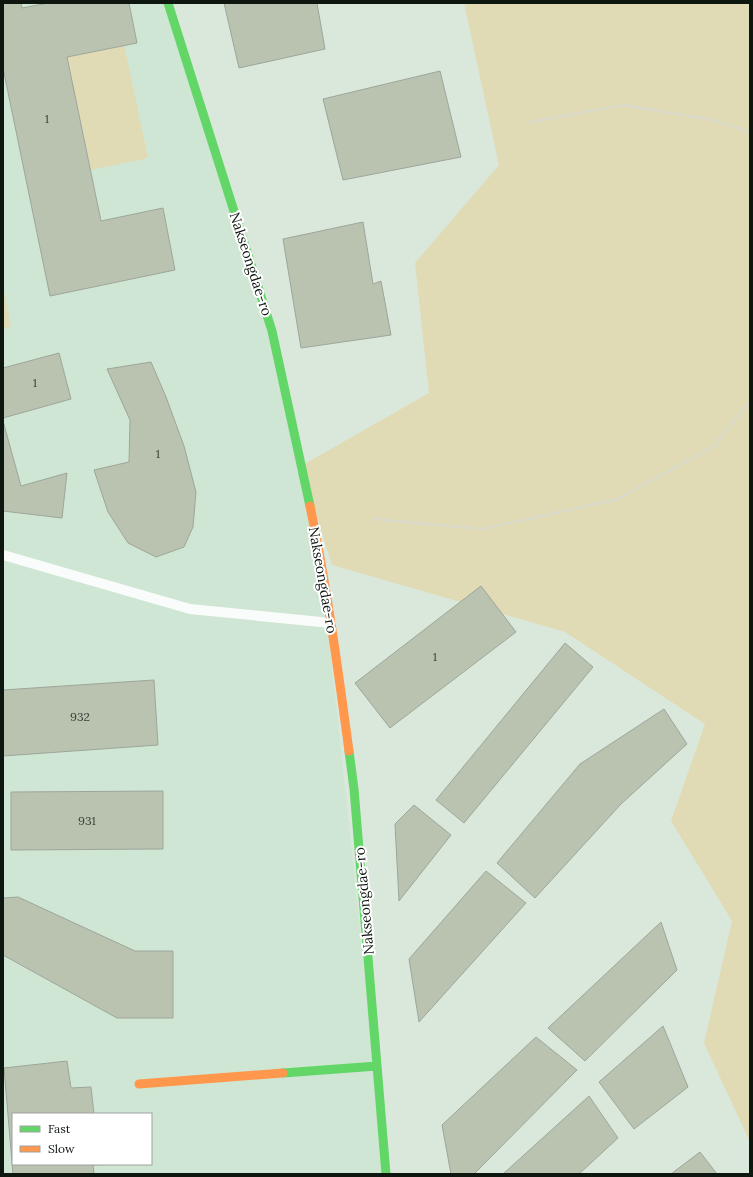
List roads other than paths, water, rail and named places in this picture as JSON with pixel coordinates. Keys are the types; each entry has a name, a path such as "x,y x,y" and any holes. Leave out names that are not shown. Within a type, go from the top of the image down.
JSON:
{"street":[{"path":"139,1084 378,1066"}],"lane":[{"name":"Nakseongdae-ro","path":"168,3 272,331 320,554 354,789 386,1174"},
{"path":"3,555 190,609 331,623"}]}
